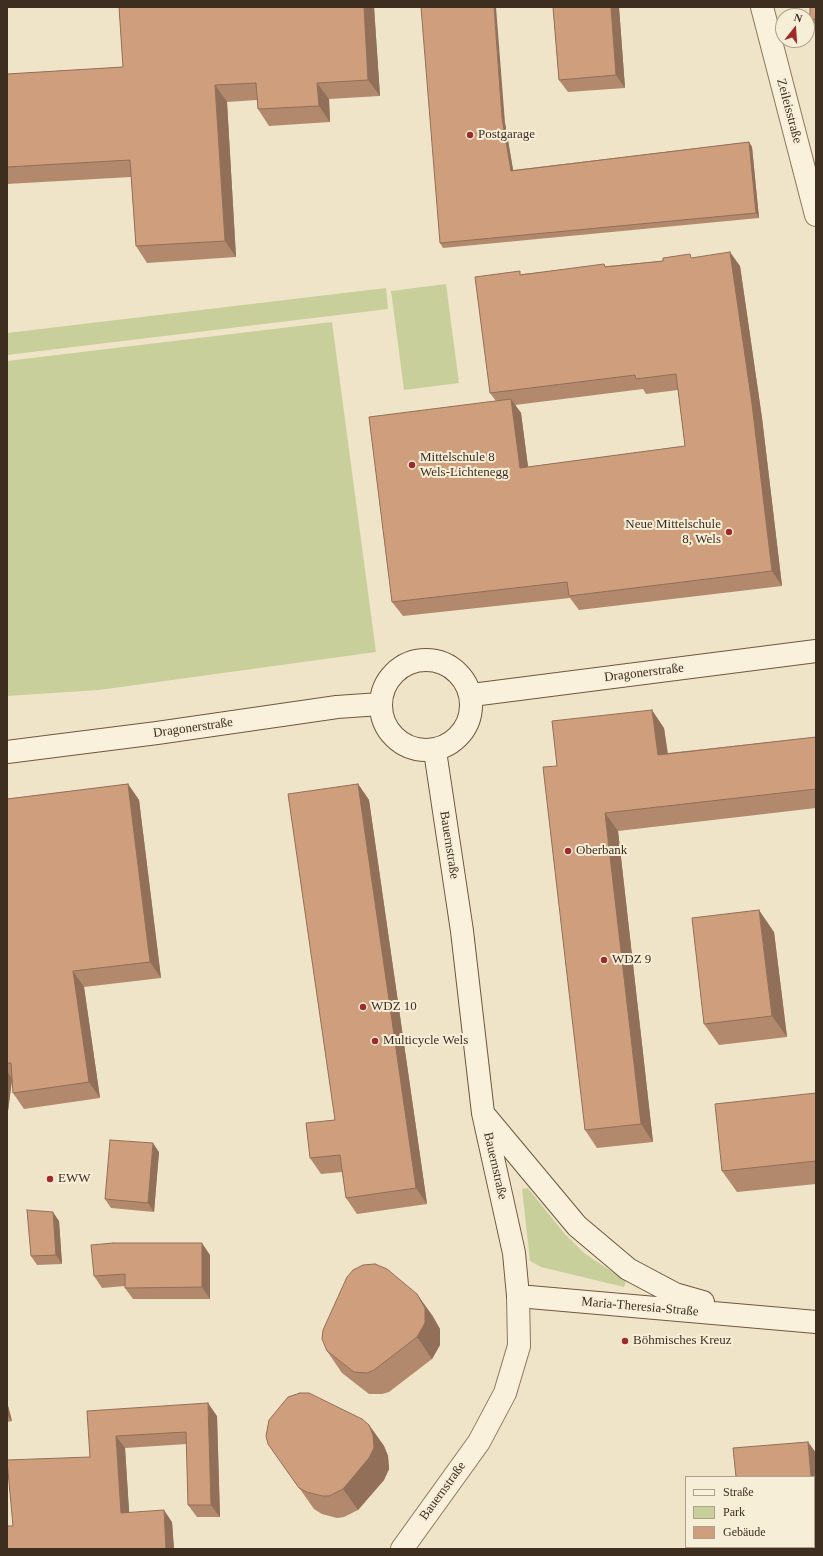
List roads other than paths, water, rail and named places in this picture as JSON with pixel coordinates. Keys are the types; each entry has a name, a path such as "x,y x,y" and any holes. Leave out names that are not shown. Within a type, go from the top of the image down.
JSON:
{"main road":[{"name":"Zeileisstraße","path":"762,7 816,215"},
{"name":"Dragonerstraße","path":"472,696 816,651"},
{"path":"438,660 462,675 472,696 471,720 455,742 435,751 404,747 386,729 380,704 387,680 408,662 438,660"},
{"name":"Dragonerstraße","path":"7,752 157,733 337,706 380,704"},
{"name":"Bauernstraße","path":"402,1549 478,1442 505,1393 519,1346 518,1296 514,1253 483,1113 462,931 435,751"},
{"name":"Maria-Theresia-Straße","path":"483,1113 577,1226 628,1269 675,1294 762,1318"},
{"name":"Maria-Theresia-Straße","path":"518,1296 816,1322"}],"place":[{"name":"Postgarage","path":"470,135"},
{"name":"Mittelschule 8 Wels-Lichtenegg","path":"412,465"},
{"name":"Neue Mittelschule 8, Wels","path":"729,532"},
{"name":"Oberbank","path":"568,851"},
{"name":"WDZ 9","path":"604,960"},
{"name":"WDZ 10","path":"363,1007"},
{"name":"Multicycle Wels","path":"375,1041"},
{"name":"EWW","path":"50,1179"},
{"name":"Böhmisches Kreuz","path":"625,1341"}]}
